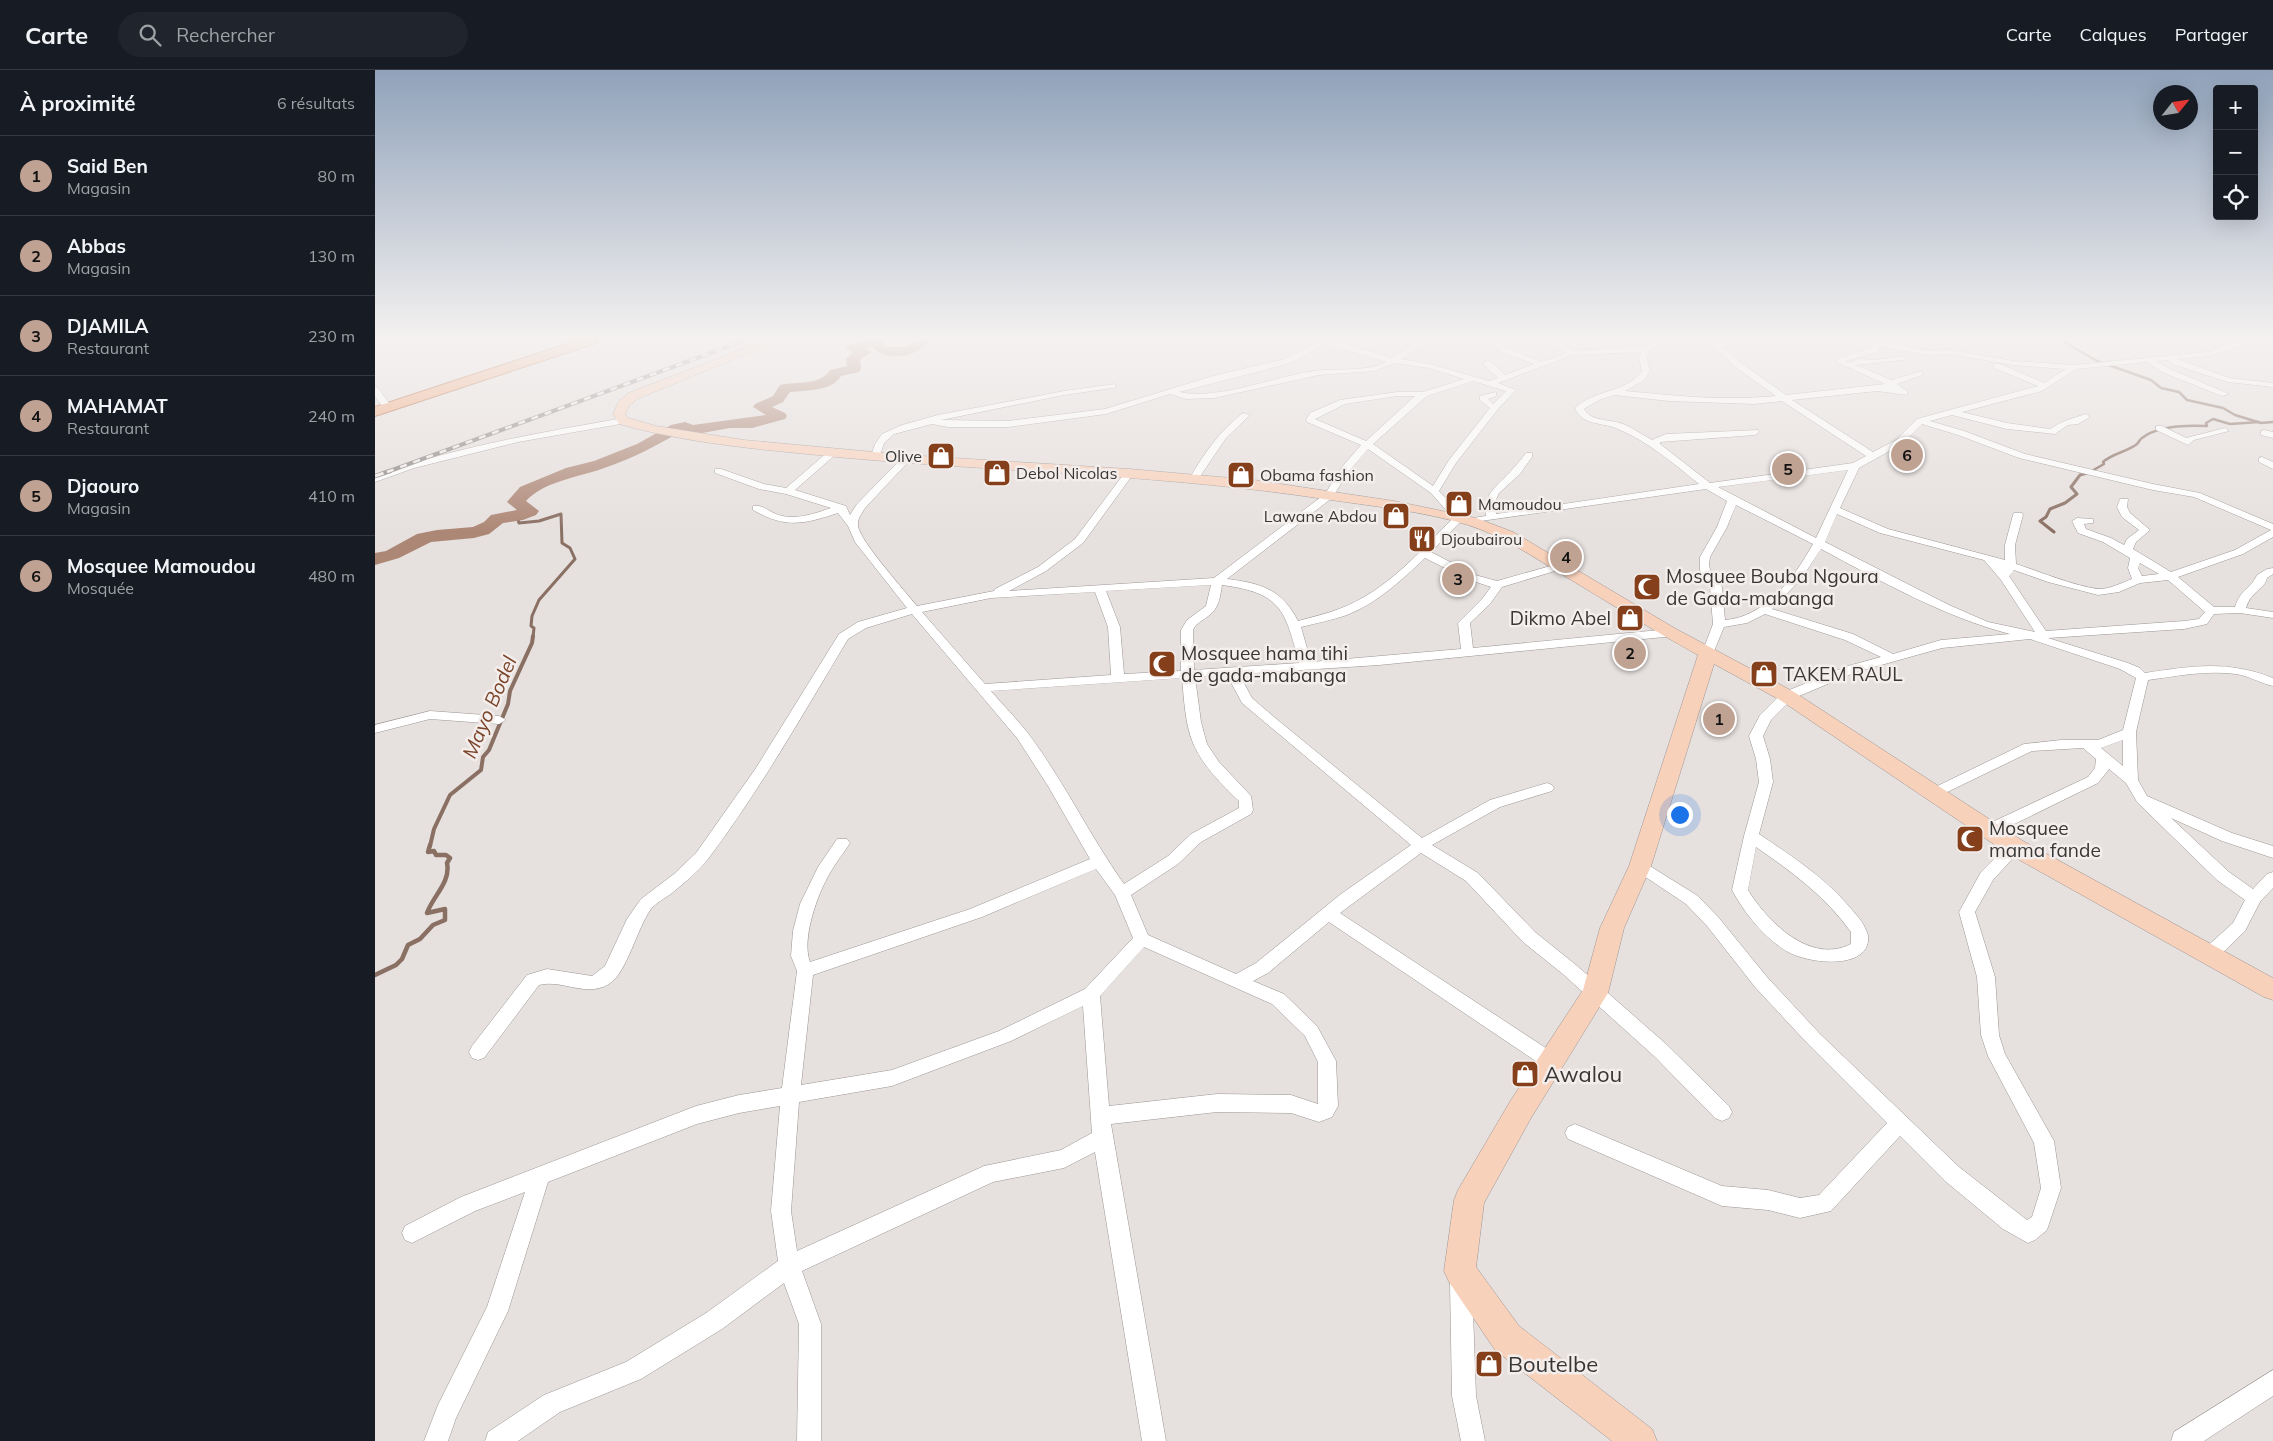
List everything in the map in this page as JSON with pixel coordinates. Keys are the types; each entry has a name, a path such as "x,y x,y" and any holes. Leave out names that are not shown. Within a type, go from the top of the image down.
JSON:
{"main road":[{"path":"381,410 399,404"}],"street":[{"path":"623,404 619,414 623,420"},
{"path":"876,456 879,442 885,436 902,429 938,418 1005,404"},
{"path":"933,421 948,424 1008,424 1106,411 1130,404"},
{"path":"1338,404 1313,415 1310,420 1368,445 1434,491 1465,520"},
{"path":"1122,893 1173,860 1196,838 1246,810 1246,800 1230,784 1199,743 1188,675 1186,631 1190,623 1204,616 1212,607 1217,581 1329,496 1335,482 1346,468 1411,404"},
{"path":"1488,404 1495,407"},
{"path":"1434,491 1452,462 1498,404"},
{"path":"1584,404 1579,408 1581,413 1589,419 1621,426 1655,445 1708,486 1819,544 1976,621 2028,635 2124,666 2136,671 2142,677"},
{"path":"1793,404 1874,457"},
{"path":"1295,625 1349,610 1367,600 1465,520 1855,466 1899,442 1920,421 1984,404"},
{"path":"1953,413 2007,426 2052,432 2066,422 2075,422 2086,416"},
{"path":"1194,479 1214,445 1229,427 1246,415"},
{"path":"375,479 411,466 518,439 623,420 669,432 744,444 906,459 1129,473 1253,484 1394,505 1465,520 1508,534 1670,632 1787,696 1932,794 2015,847 2057,872 2273,990"},
{"path":"1920,421 1961,433 2022,456 2204,497 2273,528"},
{"path":"2162,429 2188,442 2191,438 2225,431"},
{"path":"1655,445 1656,440 1666,438 1755,432"},
{"path":"788,491 833,452"},
{"path":"1491,517 1489,507 1495,491 1516,472 1529,455"},
{"path":"853,526 855,516 861,506 906,459"},
{"path":"2262,460 2273,466"},
{"path":"1719,624 1745,620 1763,610 1789,586 1819,544 1835,510 1842,487 1855,466"},
{"path":"718,471 761,487 788,491 840,508 853,526 859,540 914,610 1022,735 1054,784 1099,861 1122,893 1142,939 1278,1000 1311,1031 1327,1061 1327,1106 1325,1111 1319,1113 1291,1104 1217,1104 1100,1116"},
{"path":"991,595 1042,569 1079,542 1129,473"},
{"path":"1473,1441 1464,1396 1461,1271 1469,1200 1521,1109 1595,993 1612,928 1640,866 1719,624 1716,587 1705,570 1704,564 1705,557 1722,528 1733,499"},
{"path":"2124,501 2122,508 2126,515 2145,530 2131,541 2128,549 2136,558 2133,568 2138,580"},
{"path":"757,508 775,518 806,520 840,508 861,506"},
{"path":"1835,510 1902,536 1985,556 2052,580 2098,592 2115,590 2138,580 2170,576 2239,552 2273,533"},
{"path":"2005,578 2011,565 2010,545 2018,515"},
{"path":"2089,521 2077,521 2082,530 2107,540 2170,576 2211,611 2241,610 2273,615"},
{"path":"1425,553 1456,570 1497,585 1561,566"},
{"path":"1985,556 1996,565 2042,634"},
{"path":"2241,610 2244,596 2261,582 2261,577 2271,571"},
{"path":"478,1052 533,980 547,976 592,983 603,979 611,971 619,958 633,923 647,904 680,878 701,857 761,771 843,637 862,625 914,610 991,595 1217,581 1247,585 1268,593 1284,605 1295,625 1307,665"},
{"path":"1467,653 1464,623 1471,614 1485,605 1497,585"},
{"path":"1099,588 1114,627 1118,679"},
{"path":"1763,610 1849,637 1892,658"},
{"path":"1751,836 1793,864 1837,902 1859,932 1859,944 1852,952 1840,956 1817,955 1795,947 1769,928 1750,908 1740,890 1751,836 1766,782 1763,759 1756,736 1765,718 1787,696 1852,669 1941,644 2028,635 2184,626 2203,622 2211,611"},
{"path":"981,688 1379,661 1670,632"},
{"path":"2142,677 2208,668 2227,668 2273,682"},
{"path":"1231,672 1247,700 1422,846 1472,878 1490,894 1529,937 1660,1050 1722,1112"},
{"path":"2131,780 2129,732 2142,677"},
{"path":"375,729 430,715 499,720"},
{"path":"1932,794 2029,747 2100,744 2129,732"},
{"path":"2086,744 2131,780 2142,800 2223,876 2254,898"},
{"path":"1989,830 2093,780 2102,769 2103,757"},
{"path":"1237,982 1262,968 1356,890 1422,846 1490,806 1547,788"},
{"path":"2142,800 2227,837 2273,852"},
{"path":"809,1441 810,1324 789,1266 781,1211 790,1096 805,971 799,956 801,931 808,904 823,871 842,843"},
{"path":"1640,866 1692,900 1713,922 1761,982 1814,1039 1952,1174 2010,1222 2029,1233 2040,1223 2051,1188 2044,1141 1997,1056 1990,1035 1986,977 1967,912 1987,876 2015,847"},
{"path":"805,971 976,913 1099,861"},
{"path":"2209,955 2239,927 2254,898 2273,878"},
{"path":"1328,913 1552,1062"},
{"path":"412,1233 468,1204 696,1115 739,1104 892,1078 1005,1036 1091,994 1142,939"},
{"path":"1091,994 1102,1138 1154,1441"},
{"path":"1575,1133 1722,1196 1768,1200 1800,1208 1825,1204 1900,1123"},
{"path":"497,1441 552,1403 633,1371 714,1320 789,1266 991,1173 1064,1159 1102,1138"},
{"path":"436,1441 446,1413 497,1311 540,1176"},
{"path":"1461,1271 1507,1338 1640,1441"},
{"path":"2183,1441 2273,1382"}],"waterway":[{"path":"375,559 392,554 424,538 437,535 474,533 490,526 497,519 517,516 530,511 516,502 526,491 572,471 599,465 643,447 676,428 685,427 691,430 730,423 752,423 780,416 760,407 767,404"},
{"path":"2205,404 2223,408 2235,415 2258,422"},
{"path":"2090,472 2104,464 2103,462 2107,459 2133,447 2141,438 2156,430 2182,426 2207,426 2206,423 2213,419 2230,424 2258,422"},
{"path":"2258,422 2273,422"},
{"path":"2054,532 2040,521 2046,517 2050,509 2065,503 2077,494 2071,487 2080,475 2094,471"},
{"name":"Mayo Bodel","path":"517,516 519,523 539,521 561,514 562,543 570,548 575,559 539,600 532,616 533,637"},
{"name":"Mayo Bodel","path":"430,846 434,829 450,795 481,770 483,757 489,750 508,704 510,691 532,643 533,636"},
{"name":"Mayo Bodel","path":"375,975 396,965 402,959 408,945 420,939 433,925 445,920 445,909 427,913 444,883 448,870 447,863 450,858 446,855 436,855 434,851 428,852 430,845"}],"railway":[{"path":"387,472 572,404"},
{"path":"375,476 387,472"}],"place":[{"name":"Mosquee Mamoudou","path":"1907,455"},
{"name":"Olive","path":"941,456"},
{"name":"Djaouro","path":"1788,469"},
{"name":"Debol Nicolas","path":"997,473"},
{"name":"Obama fashion","path":"1241,475"},
{"name":"Mamoudou","path":"1459,504"},
{"name":"Lawane Abdou","path":"1396,516"},
{"name":"Djoubairou","path":"1422,539"},
{"name":"MAHAMAT","path":"1566,557"},
{"name":"DJAMILA","path":"1458,579"},
{"name":"Mosquee Bouba Ngoura de Gada-mabanga","path":"1647,587"},
{"name":"Dikmo Abel","path":"1630,618"},
{"name":"Abbas","path":"1630,653"},
{"name":"Mosquee hama tihi de gada-mabanga","path":"1162,664"},
{"name":"TAKEM RAUL","path":"1764,674"},
{"name":"Said Ben","path":"1719,719"},
{"name":"Mosquee mama fande","path":"1970,839"},
{"name":"Awalou","path":"1525,1074"},
{"name":"Boutelbe","path":"1489,1364"}]}
